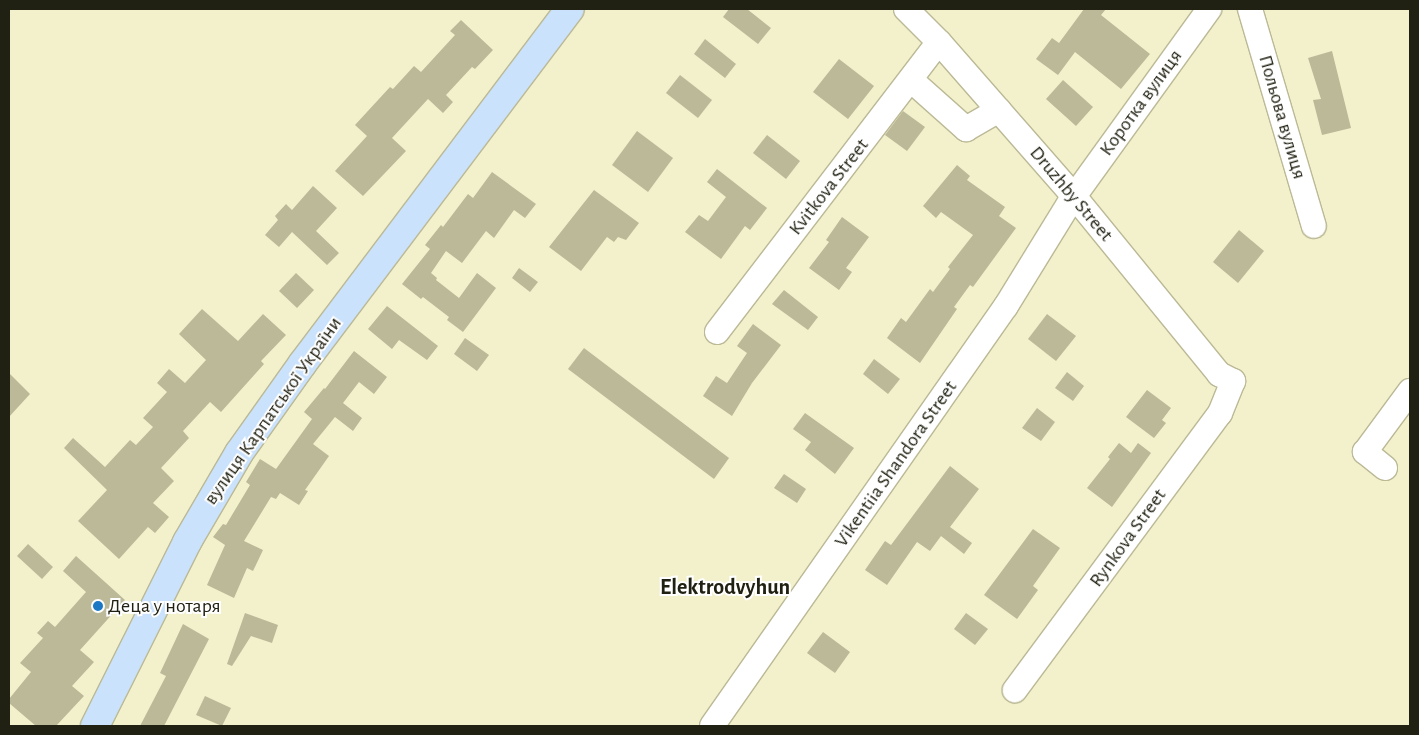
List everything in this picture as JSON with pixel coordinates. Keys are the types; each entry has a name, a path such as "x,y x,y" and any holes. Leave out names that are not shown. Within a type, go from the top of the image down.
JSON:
{"main road":[{"name":"вулиця Карпатської України","path":"96,726 187,542 239,453 303,364 570,9"}],"street":[{"name":"Druzhby Street","path":"906,9 932,25 999,110 1074,196 1219,374 1233,381"},
{"name":"Коротка вулиця","path":"1074,196 1209,9"},
{"name":"Польова вулиця","path":"1250,9 1314,226"},
{"name":"Kvitkova Street","path":"717,332 911,80 932,25"},
{"path":"911,80 966,129 999,110"},
{"name":"Vikentiia Shandora Street","path":"712,726 1006,306 1074,196"},
{"name":"Rynkova Street","path":"1015,690 1220,413 1233,381"},
{"path":"1385,468 1366,452 1410,391"}],"building":[{"path":"729,9 747,9 771,28 758,44 723,17"},
{"path":"1084,9 1106,9 1101,15 1150,54 1121,89 1075,52 1058,75 1036,59 1052,38 1059,43"},
{"path":"461,20 493,50 475,69 472,67 446,95 453,102 443,113 428,99 392,138 406,151 363,196 335,171 367,136 355,125 390,87 393,89 414,66 421,72 455,35 450,31"},
{"path":"705,39 736,64 725,78 694,54"},
{"path":"1332,51 1351,128 1322,135 1313,100 1321,99 1308,58"},
{"path":"839,59 874,86 848,119 813,92"},
{"path":"680,75 712,100 698,118 666,93"},
{"path":"1063,80 1093,107 1076,126 1046,99"},
{"path":"903,111 925,127 907,151 885,135"},
{"path":"637,131 673,158 648,192 612,165"},
{"path":"767,135 800,161 786,179 753,153"},
{"path":"957,165 970,176 967,180 1005,207 999,216 1016,228 973,287 970,285 954,307 957,309 920,363 887,338 901,318 906,322 930,289 933,292 950,269 948,267 973,235 941,212 936,218 923,206"},
{"path":"717,169 767,208 750,230 745,226 721,259 685,232 699,215 708,221 726,197 707,182"},
{"path":"492,172 536,204 525,218 514,210 494,238 486,231 462,263 446,251 431,273 437,278 436,280 459,298 477,273 496,288 463,332 447,320 449,317 402,284 430,249 425,245 441,225 443,227 468,194 473,198"},
{"path":"313,186 337,208 316,231 339,253 327,265 292,232 279,247 265,235 278,220 275,216 286,204 292,210"},
{"path":"594,190 639,223 626,240 618,237 614,242 607,237 581,271 549,247"},
{"path":"842,217 869,237 846,268 852,272 839,290 809,268 829,242 826,240"},
{"path":"1239,230 1264,251 1238,283 1213,262"},
{"path":"519,268 538,282 530,292 512,278"},
{"path":"296,273 314,290 297,308 279,291"},
{"path":"784,290 818,317 808,330 772,304"},
{"path":"387,306 438,346 427,360 399,340 392,349 368,329"},
{"path":"202,309 238,341 263,314 286,335 261,361 264,364 221,412 210,402 183,431 189,438 161,468 174,481 153,503 169,517 155,533 148,527 119,559 78,521 107,490 64,448 73,438 105,467 130,440 136,445 153,427 143,418 167,392 157,383 169,369 185,383 206,360 179,334"},
{"path":"1047,314 1076,336 1056,361 1028,339"},
{"path":"753,324 781,345 752,383 732,416 703,396 716,376 727,383 747,353 737,346"},
{"path":"465,338 489,355 477,371 454,354"},
{"path":"584,348 729,458 714,479 568,369"},
{"path":"354,351 387,377 374,394 359,382 343,403 362,418 353,431 335,417 313,444 329,456 305,490 308,491 299,505 280,493 276,499 271,497 244,541 263,550 253,571 247,568 234,598 207,585 225,545 213,537 223,524 226,525 250,485 246,482 260,459 276,469 312,419 304,412 325,389"},
{"path":"874,359 900,379 888,394 863,374"},
{"path":"1067,372 1084,386 1073,401 1055,388"},
{"path":"9,373 30,394 9,417"},
{"path":"1147,390 1171,408 1162,420 1166,423 1154,438 1126,417"},
{"path":"1037,408 1055,422 1041,441 1022,428"},
{"path":"805,413 854,448 835,474 805,450 811,442 793,429"},
{"path":"1119,443 1131,453 1138,443 1151,453 1112,507 1087,488 1110,459 1108,457"},
{"path":"950,466 979,489 950,527 972,543 964,554 941,536 930,551 917,542 887,585 865,570 885,541 891,545"},
{"path":"784,474 806,489 797,503 774,488"},
{"path":"1033,529 1060,548 1033,586 1038,590 1017,619 984,595"},
{"path":"28,544 53,567 42,579 17,556"},
{"path":"76,556 125,600 80,650 94,662 72,686 84,696 56,726 36,726 9,703 9,699 31,672 20,663 43,638 37,633 48,621 55,627 86,592 63,571"},
{"path":"245,613 278,625 272,643 251,636 232,666 227,664"},
{"path":"966,613 988,629 975,645 954,629"},
{"path":"183,624 209,639 164,726 140,726 166,676 160,673"},
{"path":"823,632 850,652 835,673 807,653"},
{"path":"205,696 231,708 222,726 196,715"}],"place":[{"name":"Деца у нотаря","path":"98,606"}],"district":[{"name":"Elektrodvyhun","path":"725,588"}]}
